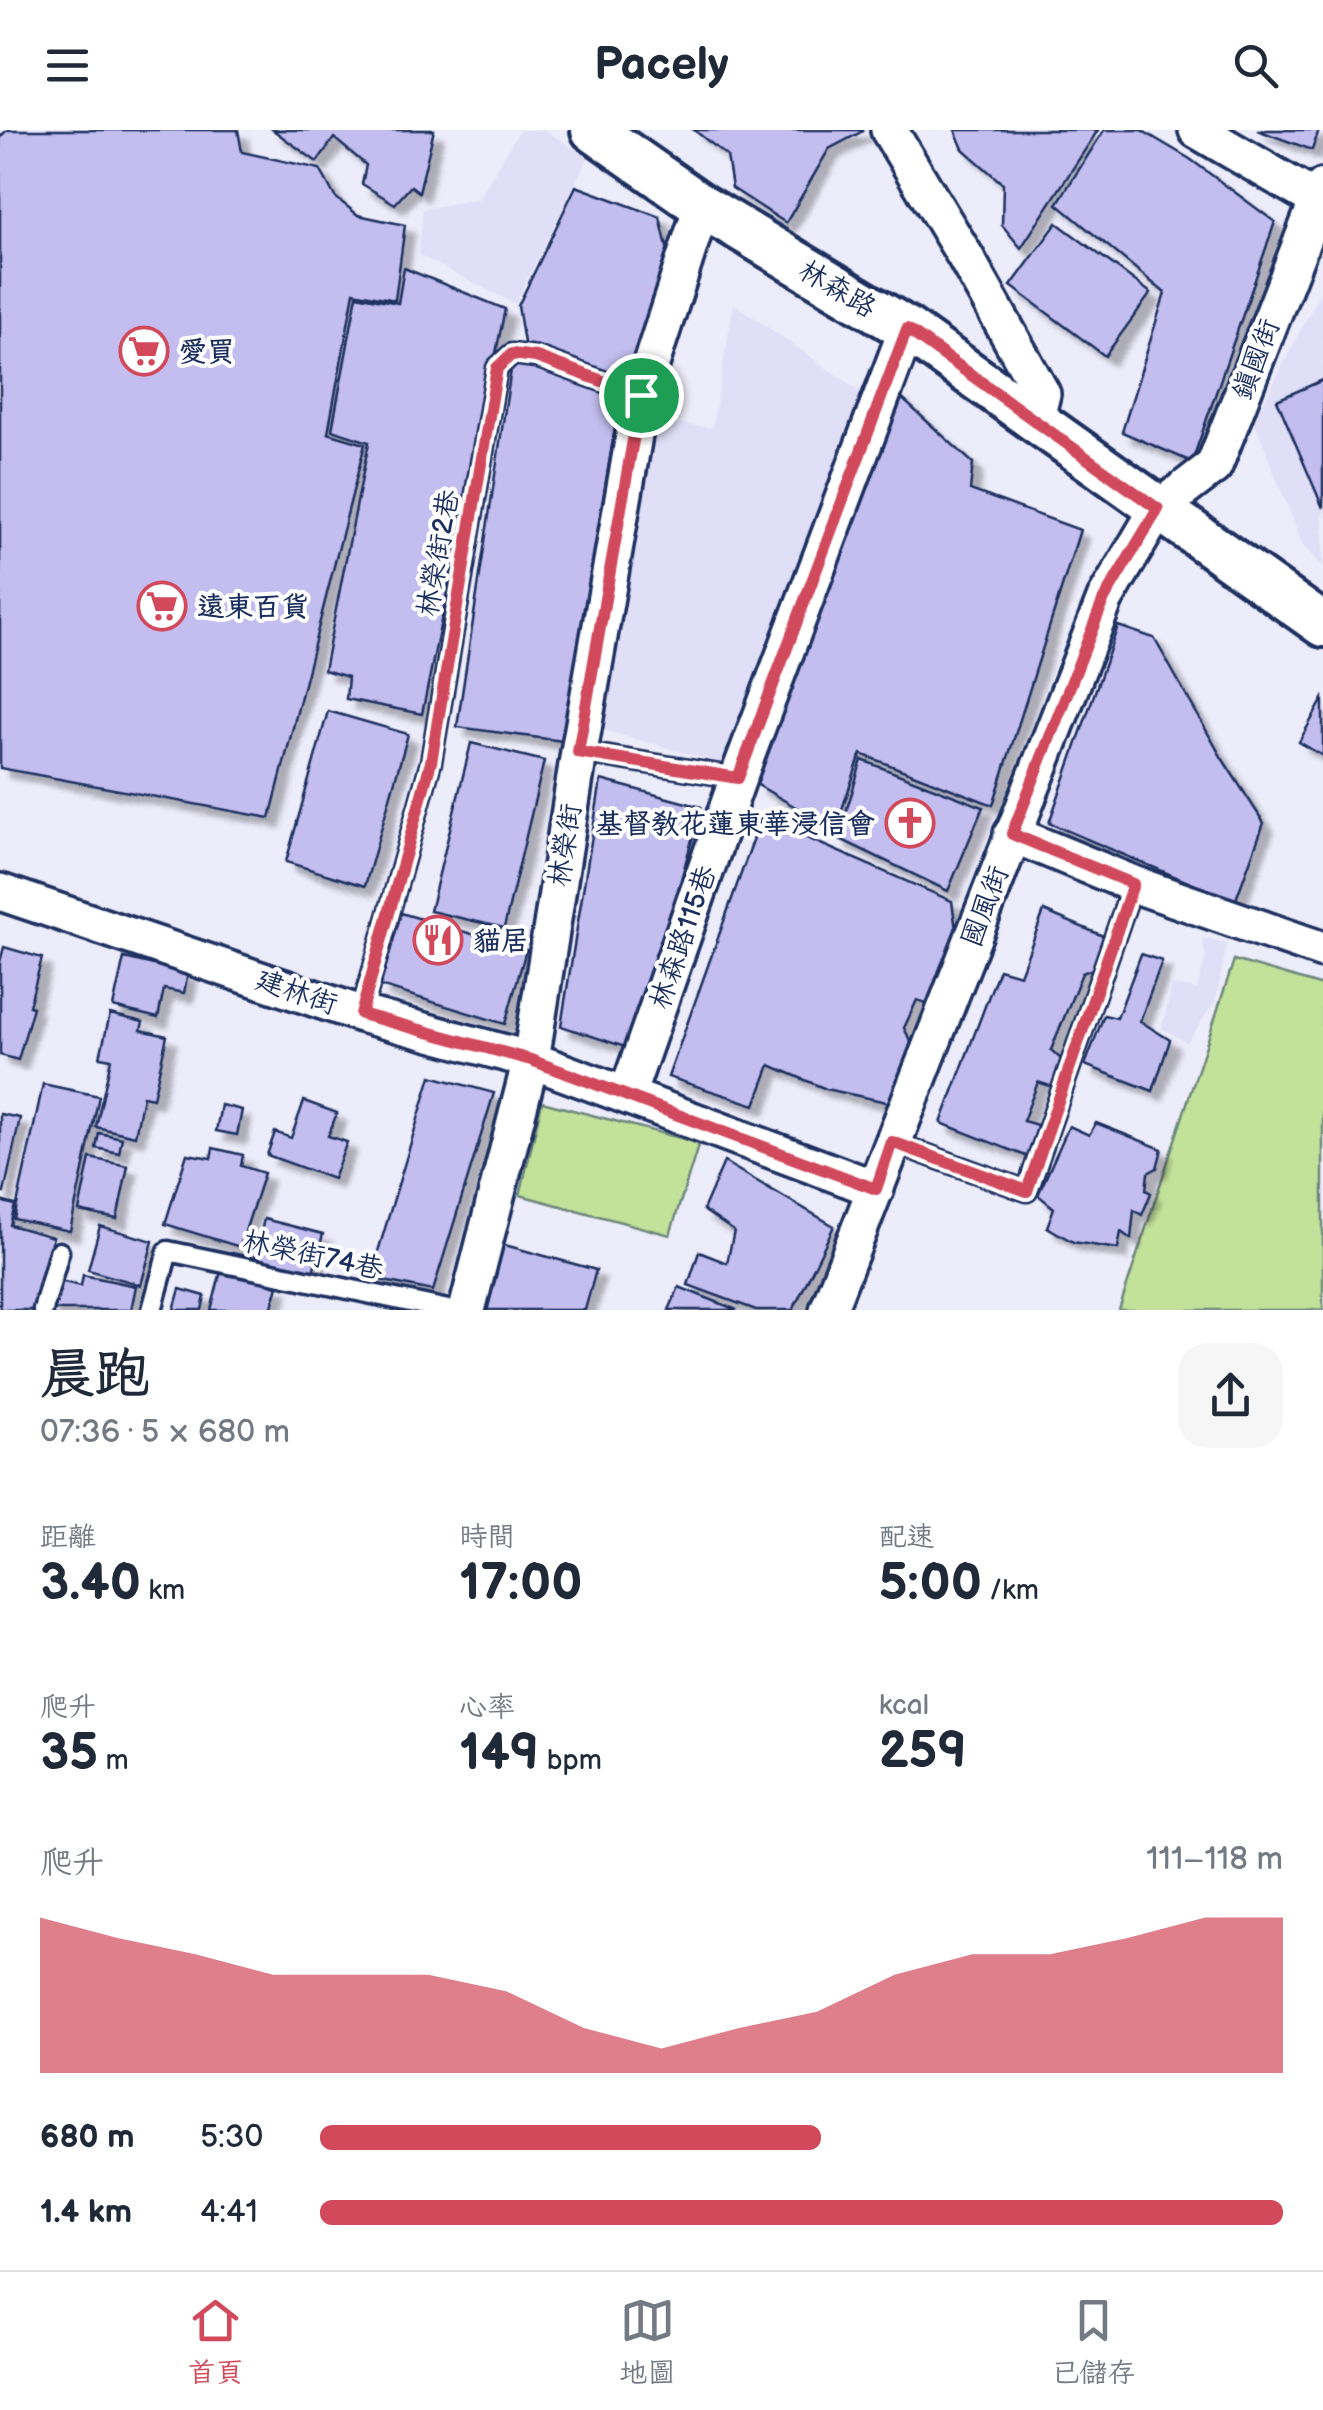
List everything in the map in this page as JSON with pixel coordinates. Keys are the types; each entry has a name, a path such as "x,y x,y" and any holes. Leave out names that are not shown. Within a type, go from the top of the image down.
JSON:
{"street":[{"name":"林森路","path":"593,130 702,206 907,329 1323,625"},
{"path":"889,130 1042,394 1035,422"},
{"path":"1197,130 1321,197"},
{"name":"鎮國街","path":"1158,509 1214,466 1321,197"},
{"name":"林榮街","path":"468,1310 531,1060 578,752 641,395 702,206"},
{"name":"林森路115巷","path":"627,1095 738,778 907,329"},
{"name":"國風街","path":"828,1310 1104,599 1158,509"},
{"path":"1012,834 1133,884 1323,950"},
{"name":"建林街","path":"0,892 361,1014 531,1060 876,1189"}],"lane":[{"name":"林榮街2巷","path":"361,1014 431,762 497,368 512,354 536,357 641,395"},
{"path":"578,752 738,778"},
{"path":"892,1142 1027,1191 1133,884"},
{"name":"林榮街74巷","path":"152,1310 168,1251 448,1310"},
{"path":"43,1310 59,1252"}],"shaded area":[{"path":"520,130 544,130 588,157 515,304 419,255 423,209 478,199"},
{"path":"1323,287 1323,567 1302,543 1254,421"},
{"path":"734,304 873,400 732,766 592,727 658,421 712,428"},
{"path":"1202,938 1227,943 1216,1000 1187,1043 1162,1028 1172,985 1197,989 1206,957"}],"green space":[{"path":"1234,960 1323,986 1323,1310 1119,1310"},
{"path":"542,1102 699,1143 670,1235 520,1195"}],"building":[{"name":"遠東百貨","path":"7,130 238,130 242,152 320,169 335,197 358,215 405,225 395,300 354,292 328,433 365,444 270,818 0,768 0,137"},
{"path":"273,130 434,130 419,192 411,186 395,204 362,184 366,165 334,138 317,162"},
{"path":"694,130 863,131 829,149 786,223 732,188 727,156"},
{"path":"955,130 1098,130 1021,248 1002,225 1003,184 963,149"},
{"path":"1104,130 1141,130 1190,159 1275,222 1192,462 1122,432 1165,293 1057,204"},
{"path":"1257,130 1319,130 1312,150"},
{"path":"576,186 660,217 675,282 627,386 525,349 518,306"},
{"path":"1057,223 1151,293 1105,356 1011,286"},
{"path":"404,268 505,309 422,714 346,699 348,677 324,670 369,442 332,430 357,295 398,303"},
{"path":"513,356 621,391 563,741 457,727"},
{"path":"1323,380 1323,508 1277,400"},
{"path":"897,394 973,463 970,490 1080,530 993,805 861,754 835,830 756,784"},
{"path":"1118,626 1154,638 1264,823 1235,902 1049,823"},
{"path":"1323,699 1323,756 1299,742"},
{"path":"328,711 408,734 365,886 286,862"},
{"path":"471,743 544,761 504,928 430,911"},
{"name":"基督教花蓮東華浸信會","path":"862,760 983,807 948,891 838,838"},
{"path":"601,780 701,807 634,1050 561,1026"},
{"path":"761,818 952,901 958,944 939,1007 917,1000 904,1028 911,1042 896,1104 826,1089 770,1065 755,1105 668,1077"},
{"path":"1044,911 1108,938 1098,967 1082,973 1051,1050 1063,1061 1053,1087 1038,1082 1023,1121 1037,1125 1031,1158 941,1123 999,969 1020,975"},
{"path":"401,913 526,950 505,1024 380,986"},
{"path":"4,947 42,958 18,1060 0,1055 0,962"},
{"path":"1141,954 1162,961 1140,1021 1170,1040 1153,1091 1085,1065 1104,1015 1117,1018"},
{"path":"124,958 188,973 184,993 164,989 158,1018 113,1007"},
{"path":"110,1014 143,1022 141,1030 167,1036 153,1098 143,1096 135,1136 96,1127 111,1059 100,1057"},
{"path":"431,1076 494,1093 433,1291 370,1278"},
{"path":"43,1084 99,1096 70,1231 14,1219"},
{"path":"304,1101 337,1113 328,1136 347,1142 333,1179 267,1155 275,1132 291,1138"},
{"path":"221,1105 242,1110 237,1135 216,1131"},
{"path":"0,1114 20,1118 4,1193 0,1192"},
{"path":"1096,1123 1162,1149 1157,1168 1148,1173 1146,1190 1151,1193 1142,1215 1134,1210 1131,1239 1121,1232 1118,1249 1073,1242 1047,1227 1054,1208 1038,1195 1069,1126 1089,1135"},
{"path":"99,1133 122,1138 119,1153 96,1148"},
{"path":"213,1148 243,1155 241,1166 264,1173 240,1247 165,1224 187,1154 211,1158"},
{"path":"90,1158 128,1166 117,1219 79,1211"},
{"path":"724,1162 834,1226 793,1310 756,1310 688,1285 699,1252 727,1263 734,1231 703,1210"},
{"path":"0,1201 15,1205 10,1225 53,1237 33,1310 0,1310"},
{"path":"264,1219 323,1234 312,1276 254,1261"},
{"path":"100,1226 153,1241 141,1285 88,1270"},
{"path":"501,1244 596,1270 585,1310 483,1310"},
{"path":"221,1271 278,1286 271,1310 211,1310"},
{"path":"83,1275 136,1286 131,1310 48,1310 55,1280 81,1286"},
{"path":"679,1287 737,1310 669,1310"},
{"path":"180,1289 205,1296 202,1310 174,1310"}],"place":[{"name":"愛買","path":"144,351"},
{"name":"遠東百貨","path":"162,606"},
{"name":"基督教花蓮東華浸信會","path":"910,823"},
{"name":"貓居","path":"438,940"}],"route":[{"path":"907,329 1158,509 1104,599 1012,834 1133,884 1027,1191 892,1142 876,1189 531,1060 361,1014 431,762 497,368 512,354 536,357 641,395 578,752 738,778 907,329"}]}
